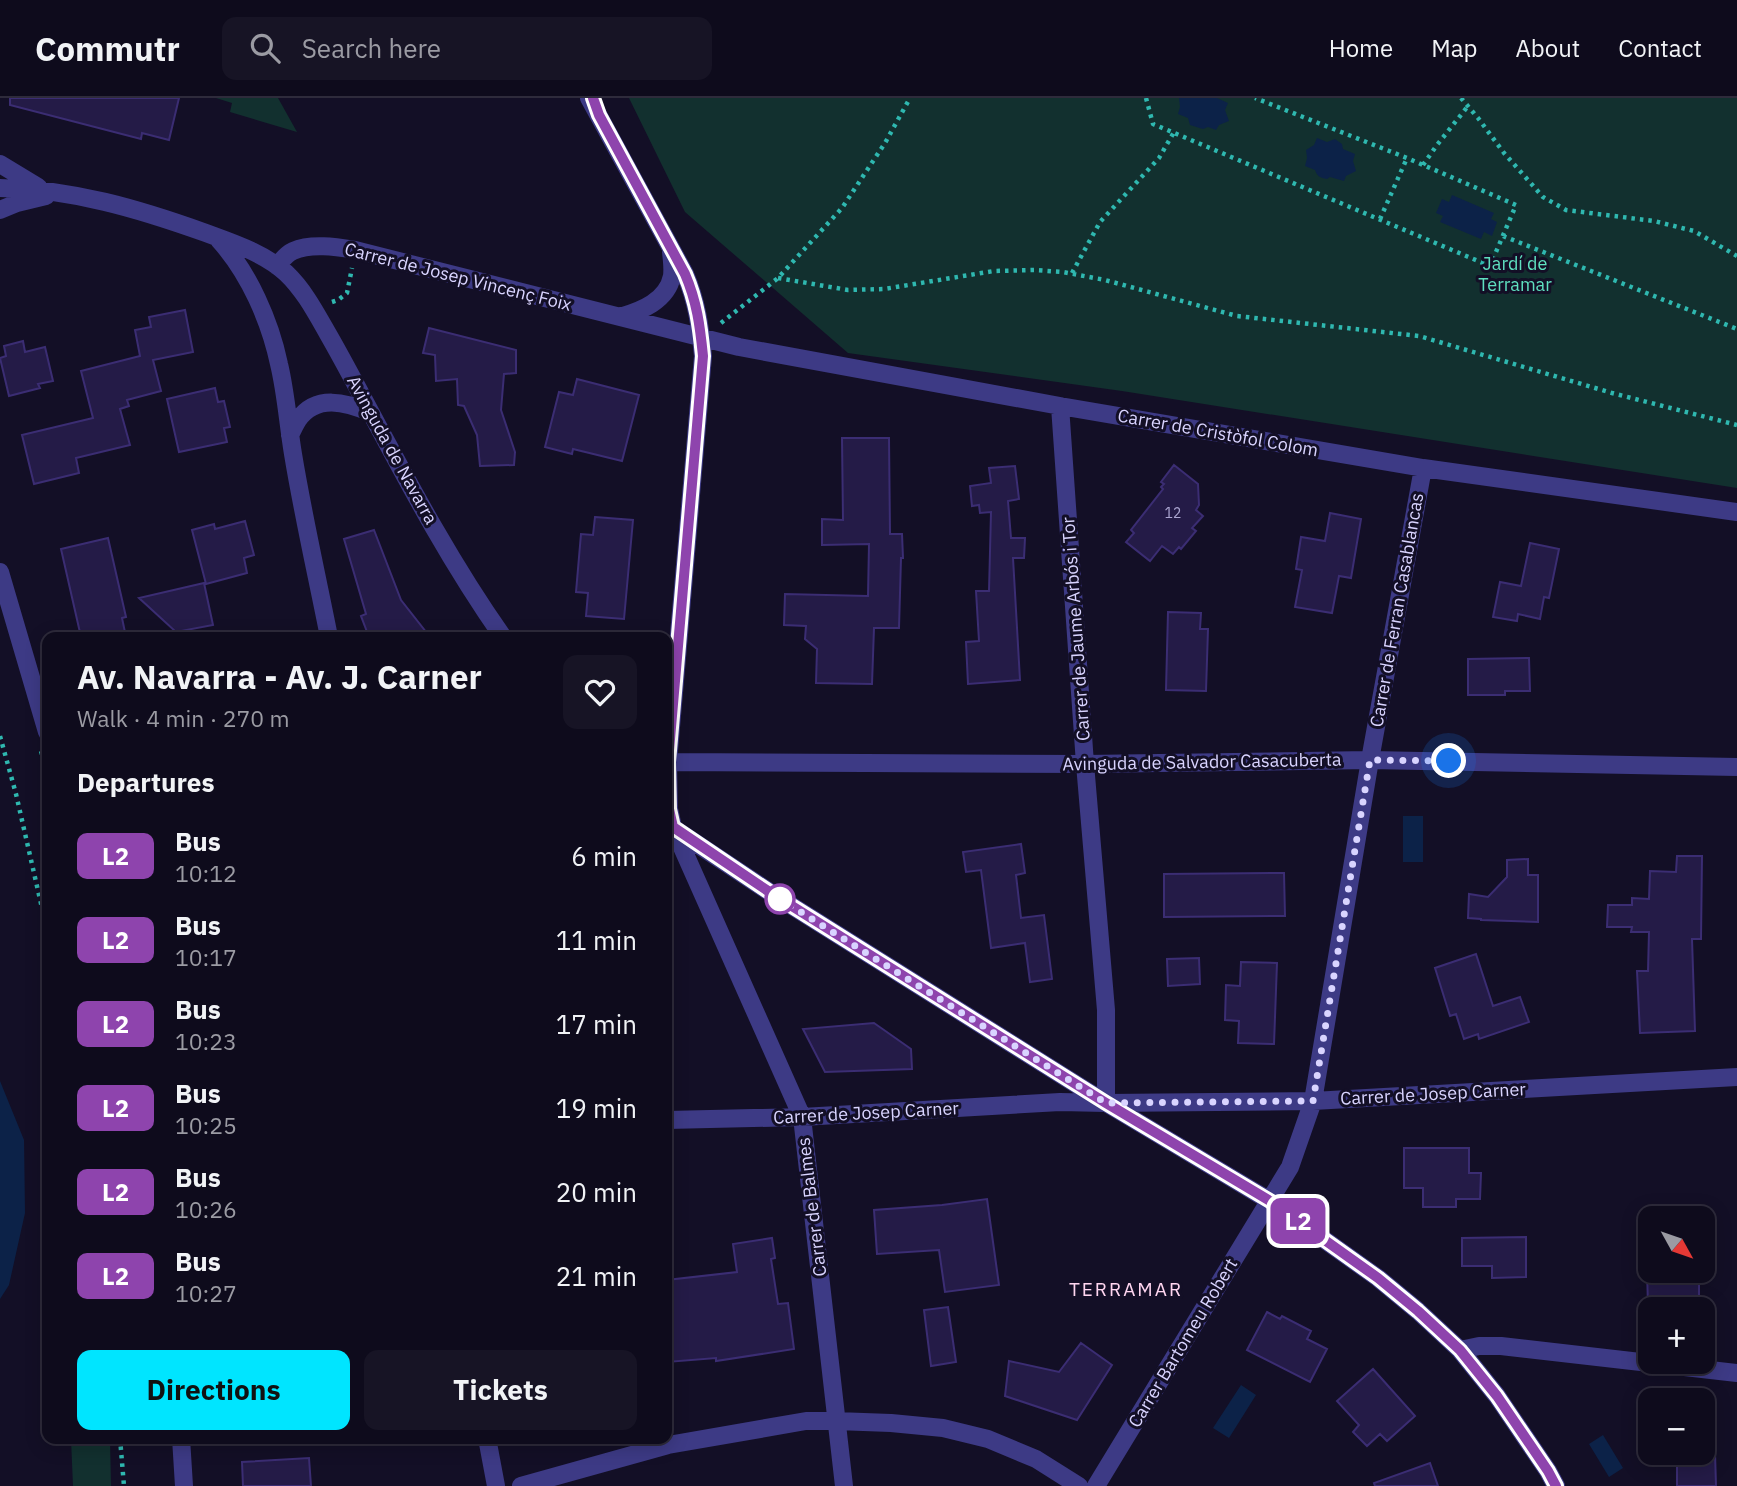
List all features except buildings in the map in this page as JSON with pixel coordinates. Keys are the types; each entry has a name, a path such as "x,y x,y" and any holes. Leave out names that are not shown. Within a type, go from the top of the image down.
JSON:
{"street":[{"name":"Carrer de Balmes","path":"594,104 685,274 699,315 703,356 672,706"},
{"path":"0,164 44,191"},
{"path":"0,188 44,191 137,209 216,237 257,254 277,266"},
{"path":"0,211 34,198 63,194"},
{"path":"216,237 233,256 254,294 280,366 290,435 328,632"},
{"name":"Carrer de Josep Vincenç Foix","path":"277,266 285,256 305,248 323,246 355,250 701,338"},
{"path":"620,317 652,305 668,287 671,278 671,249"},
{"name":"Avinguda de Navarra","path":"277,266 294,282 312,307 412,491 472,593 499,632"},
{"name":"Carrer de Cristòfol Colom","path":"701,338 1060,405 1423,468 1737,512"},
{"path":"290,435 308,409 324,402 341,402 371,413"},
{"name":"Carrer de Jaume Arbós i Tor","path":"1060,405 1085,764 1106,1010 1106,1103"},
{"name":"Carrer de Ferran Casablancas","path":"1270,1201 1290,1167 1313,1101 1370,760 1423,468"},
{"path":"0,572 42,715"},
{"name":"Avinguda de Salvador Casacuberta","path":"672,762 1085,764 1370,760 1737,767"},
{"path":"672,826 768,891 1106,1103 1270,1201 1378,1278 1460,1350 1497,1396 1556,1486"},
{"name":"Carrer de Balmes","path":"672,829 802,1117 844,1486"},
{"name":"Carrer de Josep Carner","path":"672,1120 802,1117 1059,1101 1313,1101 1737,1077"},
{"name":"Carrer Bartomeu Robert","path":"1096,1486 1270,1201"},
{"path":"1460,1350 1479,1346 1501,1346 1737,1373"},
{"path":"521,1486 668,1445 806,1421 891,1423 943,1429 988,1439 1036,1459 1079,1486"},
{"path":"181,1444 184,1486"},
{"path":"488,1444 496,1486"}],"path":[{"path":"701,338 778,278 842,208 885,143 910,98"},
{"path":"1146,98 1153,124 1490,266 1516,205 1407,158 1255,98"},
{"path":"1461,98 1504,153 1544,197 1566,210 1654,221 1694,231 1737,256"},
{"path":"1423,165 1468,106"},
{"path":"1072,273 1100,222 1158,158 1174,132"},
{"path":"1380,219 1407,158"},
{"path":"1503,236 1737,329"},
{"path":"778,278 848,290 884,289 994,271 1072,273 1237,316 1419,336 1612,393 1737,425"},
{"path":"0,736 42,908"},
{"path":"120,1444 124,1486"}],"green space":[{"path":"216,98 278,98 297,132 230,112 232,103"},
{"name":"Jardí de Terramar","path":"629,98 1737,98 1737,488 1122,391 848,353 685,212"},
{"path":"71,1444 110,1444 111,1486 73,1486"}],"water":[{"path":"1179,98 1217,98 1228,103 1225,110 1229,121 1219,125 1216,130 1190,125 1188,118 1178,114"},
{"path":"1317,138 1327,142 1335,139 1342,144 1343,149 1355,154 1353,161 1356,171 1346,176 1344,181 1322,178 1315,170 1305,166 1306,150 1314,145"},
{"path":"1452,195 1494,213 1491,219 1497,222 1492,236 1484,232 1481,239 1440,222 1443,216 1436,213 1442,199 1449,202"},
{"path":"1403,816 1423,816 1423,862 1403,862"},
{"path":"0,1081 24,1140 25,1213 9,1285 0,1299"},
{"path":"1241,1385 1256,1395 1229,1438 1213,1428"},
{"path":"1603,1435 1623,1468 1609,1477 1589,1444"}],"bus line":[{"name":"L2","path":"593,98 599,115 685,274 699,315 703,356 672,716"},
{"name":"L2","path":"672,822 673,827 709,853 768,891 1106,1103 1270,1201 1378,1278 1460,1350 1497,1396 1556,1486"}],"district":[{"name":"TERRAMAR","path":"1126,1289"}],"route":[{"path":"780,899 1106,1103 1313,1101 1370,760 1449,761"}]}
